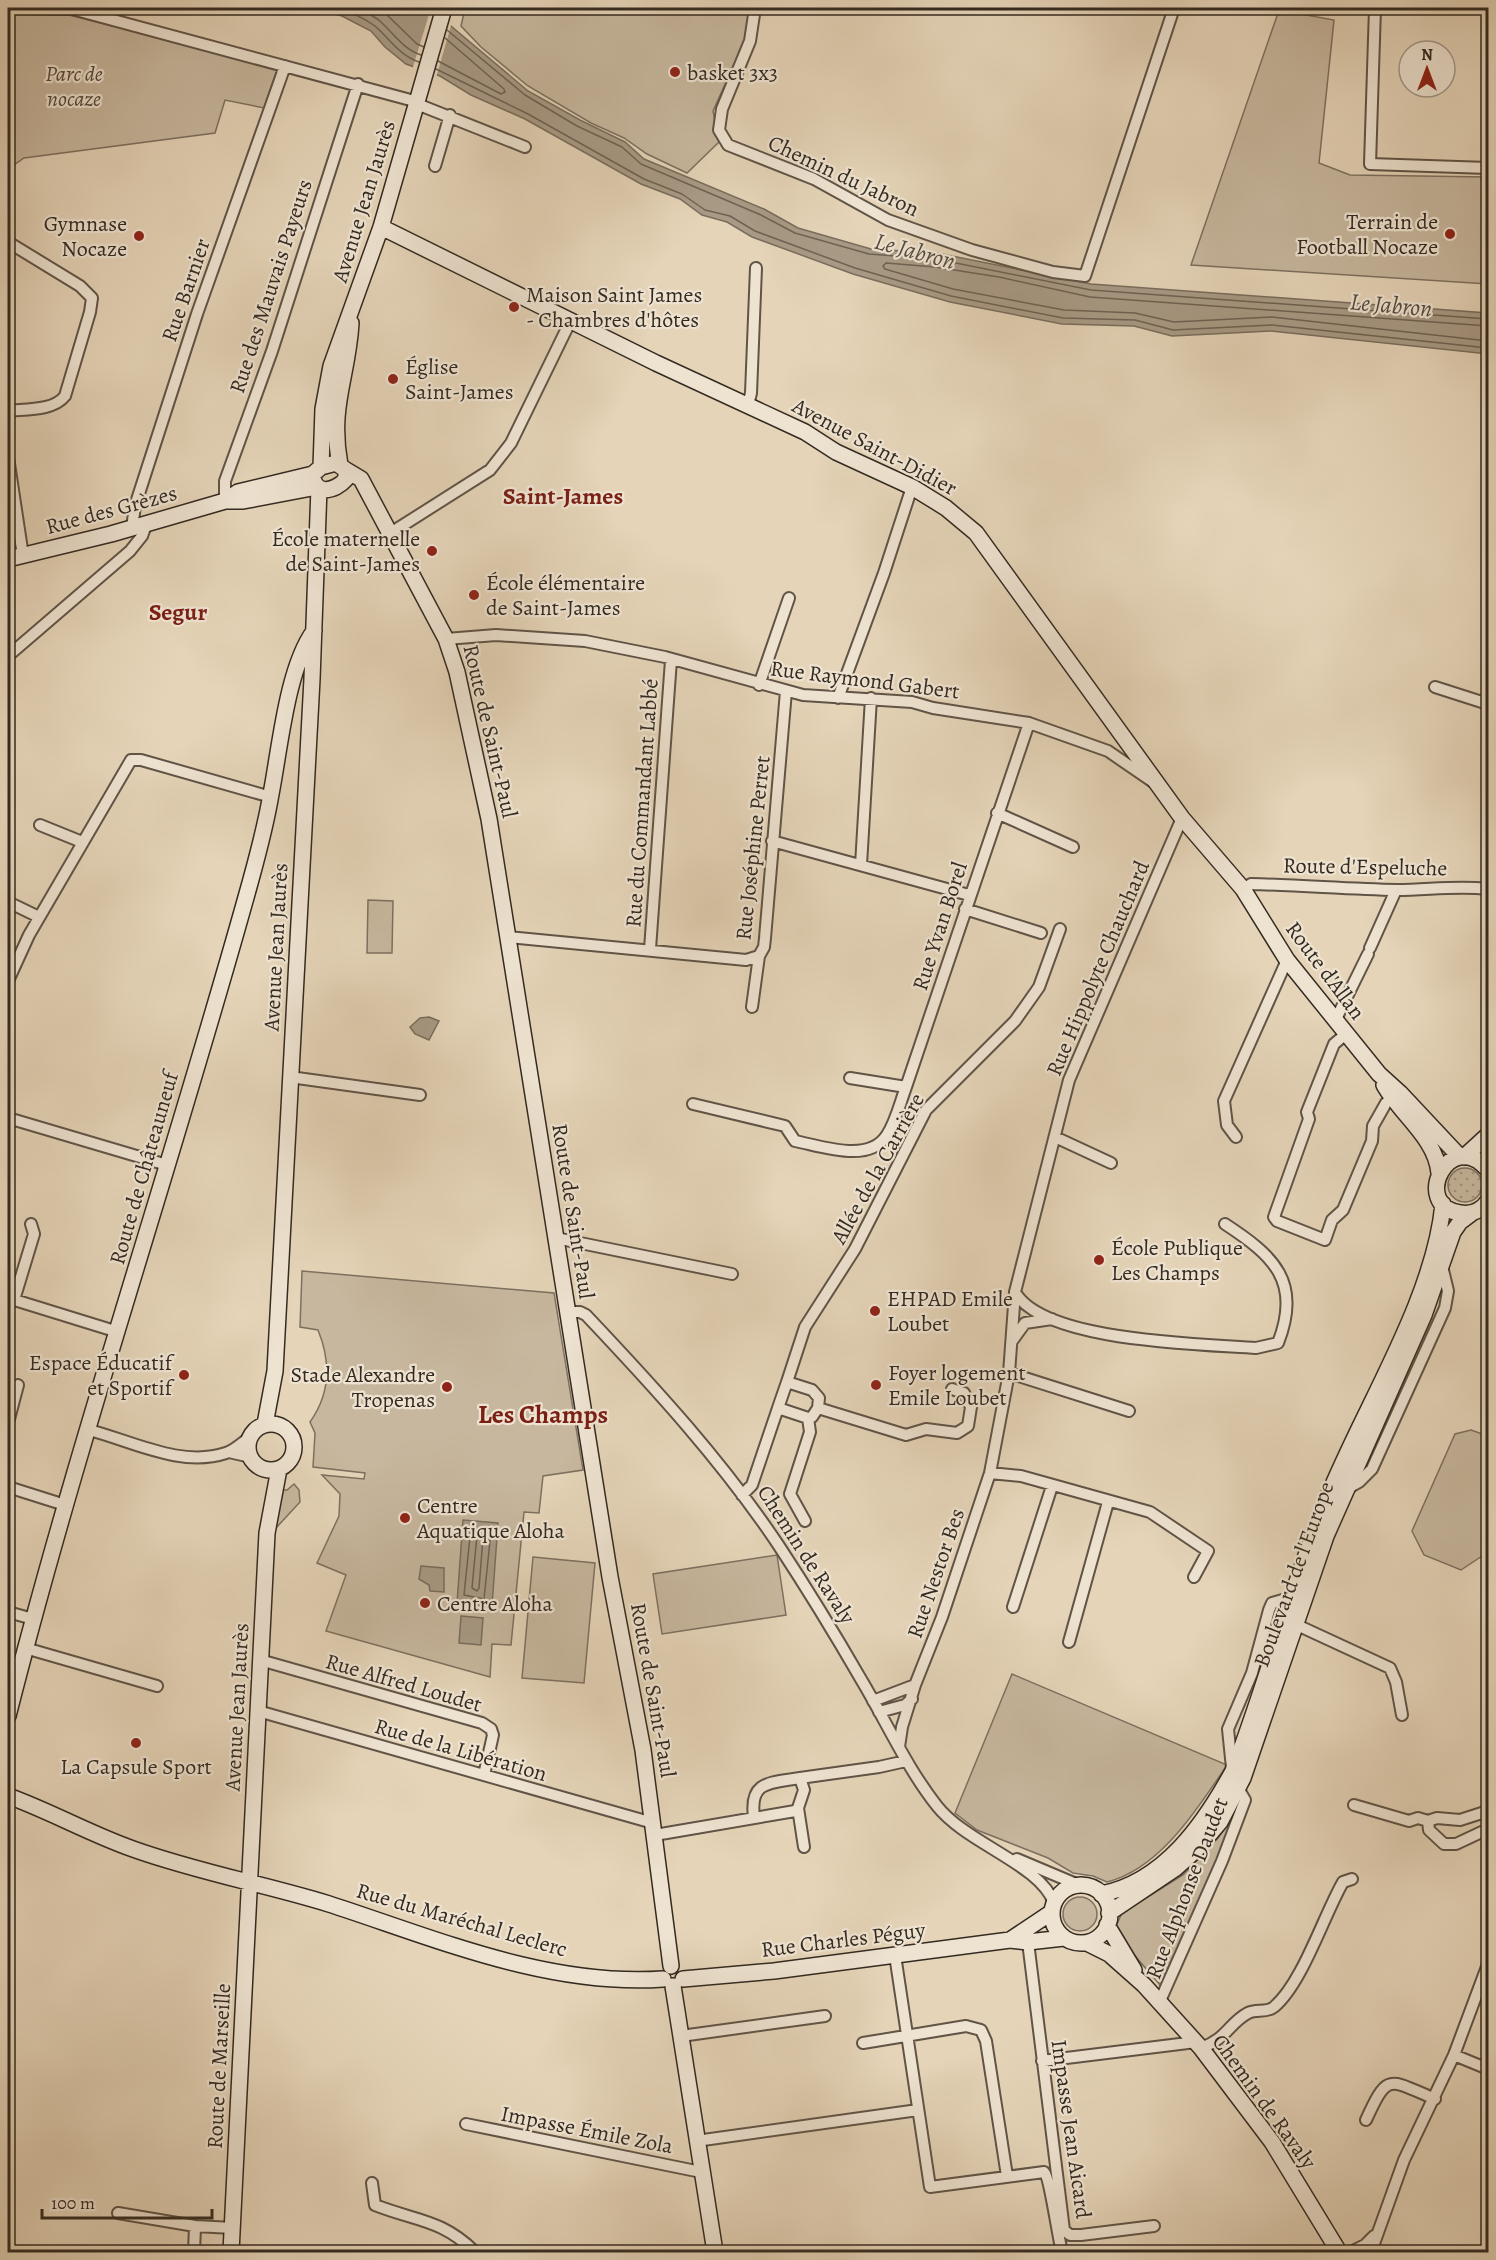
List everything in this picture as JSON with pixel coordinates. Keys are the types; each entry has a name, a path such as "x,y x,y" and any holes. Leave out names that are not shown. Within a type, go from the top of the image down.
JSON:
{"main road":[{"name":"Avenue Jean Jaurès","path":"265,1424 275,1371 319,525 335,438 335,415 350,344 351,314 381,226 444,8"},
{"name":"Avenue Saint-Didier","path":"381,226 666,368 805,432 836,452 912,487 946,508 976,533 1182,818 1243,889"},
{"name":"Rue des Grèzes","path":"15,557 139,526 225,501 243,501 329,478"},
{"name":"Route de Saint-Paul","path":"329,478 361,479 362,486 446,639 457,672 489,819 610,1577 643,1750 710,2252"},
{"name":"Route de Châteauneuf","path":"8,1716 65,1505 244,906 271,797 284,715 304,644 314,631"},
{"name":"Route d'Allan","path":"1243,889 1287,960 1396,1096 1432,1148 1438,1160 1439,1173"},
{"name":"Route d'Allan","path":"1396,1096 1462,1157"},
{"path":"1439,1173 1448,1162 1462,1157 1488,1135"},
{"path":"1462,1157 1478,1160 1488,1169"},
{"name":"Boulevard de l'Europe","path":"1101,1894 1134,1885 1167,1859 1211,1809 1233,1771 1326,1502 1415,1304 1435,1246 1443,1204 1436,1189 1439,1173"},
{"path":"1443,1204 1456,1213 1482,1210"},
{"name":"Boulevard de l'Europe","path":"1108,1919 1176,1868 1198,1848 1220,1822 1238,1788 1251,1760 1326,1536 1424,1315 1453,1232 1460,1222 1482,1210"},
{"name":"Avenue Jean Jaurès","path":"275,1371 281,1426"},
{"path":"265,1424 281,1426 290,1433 295,1447 290,1460 279,1468 263,1468 250,1457 250,1437 254,1431 265,1424"},
{"name":"Avenue Jean Jaurès","path":"250,1883 267,1533 263,1468"},
{"name":"Avenue Jean Jaurès","path":"267,1533 279,1468"},
{"name":"Rue du Maréchal Leclerc","path":"8,1796 133,1849 521,1964 612,1981 672,1978"},
{"name":"Route de Marseille","path":"231,2253 250,1883"},
{"path":"1080,1886 1093,1888 1101,1894 1108,1919 1095,1939 1087,1943 1078,1943 1064,1938 1056,1929 1053,1908 1064,1891 1080,1886"},
{"name":"Rue Charles Péguy","path":"1010,1941 1053,1908"},
{"name":"Chemin de Ravaly","path":"1108,1919 1143,1985"},
{"name":"Rue Charles Péguy","path":"672,1978 1010,1941 1028,1942 1064,1938"},
{"name":"Chemin de Ravaly","path":"1087,1943 1109,1954 1143,1985 1198,2045 1272,2142 1339,2253"}],"street":[{"path":"8,8 72,9 358,84 450,115 525,147"},
{"name":"Chemin du Jabron","path":"755,8 750,41 722,109 719,129 728,145 814,179 888,220 972,250 1053,272 1085,276 1173,8"},
{"path":"1314,8 1397,8"},
{"path":"1375,8 1370,164 1488,168"},
{"name":"Rue Barnier","path":"139,526 135,506 197,314 285,66"},
{"name":"Rue des Mauvais Payeurs","path":"225,501 225,481 272,351 358,84"},
{"path":"435,166 450,115"},
{"path":"8,242 80,286 92,298 89,316 65,396 60,403 8,411"},
{"path":"748,405 751,393 756,268"},
{"path":"389,534 490,470 511,443 571,320"},
{"path":"8,457 15,557"},
{"path":"838,698 884,573 912,487"},
{"path":"8,656 130,551 142,536 139,526"},
{"path":"759,685 789,598"},
{"name":"Rue Raymond Gabert","path":"446,639 496,635 585,641 671,660 786,691 838,698 872,698 912,702 933,708 1029,723 1108,751 1160,787"},
{"name":"Rue du Commandant Labbé","path":"650,949 671,660"},
{"path":"1435,687 1488,704"},
{"name":"Rue Joséphine Perret","path":"753,1007 759,956 764,947 786,691"},
{"path":"861,865 872,698"},
{"name":"Rue Yvan Borel","path":"693,1104 785,1126 795,1141 833,1148 870,1150 888,1135 1029,723"},
{"path":"1108,751 1137,754"},
{"path":"8,981 39,917 131,760 150,762 271,797"},
{"path":"997,813 1073,847"},
{"name":"Rue Hippolyte Chauchard","path":"990,1473 1009,1373 1015,1292 1069,1080 1182,818"},
{"path":"40,825 82,842"},
{"path":"772,841 969,895"},
{"name":"Route d'Espeluche","path":"1243,889 1251,884 1396,890 1465,886 1488,889"},
{"path":"1335,1021 1396,890"},
{"path":"8,902 39,917"},
{"path":"965,909 1041,933"},
{"name":"Allée de la Carrière","path":"742,1495 752,1485 805,1327 855,1249 926,1110 1015,1021 1039,987 1060,929"},
{"path":"508,937 746,960 759,956"},
{"path":"1236,1137 1227,1125 1224,1101 1287,960"},
{"path":"1346,1034 1334,1044 1307,1112 1309,1119 1274,1217 1277,1221 1325,1240 1332,1220 1343,1210 1372,1141 1373,1126 1386,1103 1396,1096"},
{"path":"290,1077 420,1095"},
{"path":"850,1078 906,1087"},
{"path":"8,1118 167,1165"},
{"path":"1056,1137 1111,1163"},
{"path":"31,1224 34,1234 11,1299 118,1332"},
{"path":"1015,1292 1029,1307 1053,1319 1095,1333 1256,1348 1278,1343 1287,1320 1289,1304 1273,1262 1258,1246 1225,1224"},
{"path":"556,1238 732,1274"},
{"name":"Chemin de Ravaly","path":"568,1312 580,1312 586,1315 689,1426 742,1495 778,1545 873,1701 906,1761 945,1815 983,1846 1024,1869 1046,1888 1053,1908"},
{"path":"1010,1348 1025,1323 1053,1319"},
{"path":"1009,1373 1129,1411"},
{"path":"778,1408 808,1418 812,1417 818,1408 819,1398 812,1390 787,1382"},
{"path":"8,1423 18,1385"},
{"path":"818,1408 906,1436 927,1429 957,1433 968,1426 971,1407 964,1393 952,1389"},
{"path":"805,1521 790,1494 810,1432 808,1418"},
{"path":"89,1430 182,1457 205,1458 228,1452 250,1437"},
{"path":"228,1452 250,1457"},
{"path":"990,1473 1021,1476 1150,1512 1208,1551 1194,1577"},
{"name":"Rue Nestor Bes","path":"899,1747 902,1727 913,1699 915,1685 990,1473"},
{"path":"1013,1607 1052,1486"},
{"path":"8,1487 65,1505"},
{"path":"1069,1642 1108,1502"},
{"path":"8,1612 33,1619"},
{"path":"1297,1624 1390,1668 1396,1682 1402,1715"},
{"path":"25,1648 157,1686"},
{"name":"Rue Alfred Loudet","path":"260,1660 482,1724 491,1729 493,1735 484,1775"},
{"path":"873,1701 915,1685"},
{"path":"879,1712 905,1705 913,1699"},
{"name":"Rue de la Libération","path":"258,1711 484,1775 654,1829"},
{"path":"754,1817 752,1803 755,1791 766,1784 906,1761"},
{"path":"800,1778 804,1790 798,1808 804,1847"},
{"name":"Rue Alphonse Daudet","path":"1160,2001 1222,1861 1245,1800 1238,1788"},
{"path":"1354,1804 1409,1821 1418,1818 1428,1821 1437,1818 1460,1820 1488,1811"},
{"path":"654,1829 742,1822 754,1817 795,1811 798,1808"},
{"path":"1428,1821 1429,1830 1444,1844 1456,1844 1488,1828"},
{"name":"Chemin de Ravaly","path":"983,1846 1080,1886"},
{"path":"1042,2061 1198,2045 1222,2039 1248,2013 1270,2010 1283,1997 1303,1964 1343,1882 1352,1879"},
{"name":"Impasse Jean Aicard","path":"1028,1942 1064,2230 1070,2235 1081,2235 1154,2226"},
{"path":"895,1955 930,2187 1037,2172 1047,2174 1062,2253"},
{"path":"1371,2253 1404,2160 1454,2055 1488,1964"},
{"path":"681,2036 825,2016"},
{"path":"863,2043 966,2026 981,2030 985,2035 1007,2176"},
{"path":"1454,2055 1488,2069"},
{"path":"1366,2121 1381,2088 1388,2083 1397,2083 1435,2098"},
{"path":"696,2141 918,2110"},
{"name":"Impasse Émile Zola","path":"466,2124 700,2172"},
{"path":"372,2183 375,2205 398,2215 427,2220 450,2231 475,2253"},
{"path":"117,2213 195,2226 233,2228"},
{"path":"194,2253 195,2226"},
{"path":"1351,2253 1365,2245 1376,2234"}],"green space":[{"path":"465,8 749,8 745,40 713,111 719,142 687,173 647,154 624,138 591,123 528,86 481,47 461,26"},
{"path":"1279,10 1334,20 1319,163 1350,175 1488,177 1488,284 1191,265"},
{"name":"Parc de nocaze","path":"57,12 278,67 264,108 225,100 215,133 24,158 8,169 8,147 10,146 8,14"},
{"path":"368,900 393,901 392,953 367,953"},
{"path":"1465,1168 1477,1173 1482,1185 1477,1197 1465,1202 1453,1197 1448,1185 1453,1173"},
{"name":"Stade Alexandre Tropenas","path":"302,1271 554,1293 583,1470 543,1476 539,1513 524,1512 511,1645 492,1644 490,1677 326,1631 346,1575 317,1563 339,1516 340,1494 322,1475 364,1479 365,1473 313,1467 315,1433 310,1422 322,1400 326,1366 318,1330 300,1327"},
{"path":"1471,1430 1488,1436 1488,1544 1482,1556 1461,1570 1424,1555 1412,1531 1455,1434"},
{"path":"294,1484 299,1490 300,1502 276,1528 278,1490 287,1490"},
{"path":"777,1555 786,1615 662,1634 653,1574"},
{"path":"533,1557 595,1563 584,1683 522,1678"},
{"path":"1012,1674 1227,1765 1176,1835 1144,1864 1126,1875 1107,1882 1093,1876 1073,1873 1048,1858 977,1830 955,1813"},
{"path":"1238,1809 1162,1987 1123,1942 1116,1926 1122,1913 1183,1875 1218,1838"},
{"path":"1080,1897 1092,1902 1097,1914 1092,1926 1080,1931 1068,1926 1063,1914 1068,1902"}],"water":[{"path":"314,8 450,8 445,21 528,91 625,142 644,159 764,209 798,228 871,249 937,253 1091,284 1488,313 1488,354 1271,331 1172,336 1134,326 1062,324 950,302 853,274 752,237 727,222 702,215 680,199 641,184 525,119 471,95 440,76 406,64 385,47 371,31 342,16"},
{"path":"429,1017 439,1021 429,1040 415,1034 410,1027 420,1018"},
{"path":"463,1520 498,1523 492,1606 457,1603"},
{"path":"421,1566 444,1568 444,1592 430,1591 429,1585 419,1579"},
{"path":"461,1616 483,1618 481,1645 459,1643"}],"pier":[{"path":"431,8 453,8 449,12 448,19 452,22 436,78 412,70"}],"place":[{"name":"basket 3x3","path":"675,72"},
{"name":"Terrain de Football Nocaze","path":"1450,234"},
{"name":"Gymnase Nocaze","path":"139,236"},
{"name":"Maison Saint James - Chambres d'hôtes","path":"514,307"},
{"name":"Église Saint-James","path":"393,379"},
{"name":"École maternelle de Saint-James","path":"432,551"},
{"name":"École élémentaire de Saint-James","path":"474,595"},
{"name":"École Publique Les Champs","path":"1099,1260"},
{"name":"EHPAD Emile Loubet","path":"875,1311"},
{"name":"Espace Éducatif et Sportif","path":"184,1375"},
{"name":"Foyer logement Emile Loubet","path":"876,1385"},
{"name":"Stade Alexandre Tropenas","path":"447,1387"},
{"name":"Centre Aquatique Aloha","path":"405,1518"},
{"name":"Centre Aloha","path":"425,1603"},
{"name":"La Capsule Sport","path":"136,1743"}],"district":[{"name":"Saint-James","path":"563,496"},
{"name":"Segur","path":"178,612"},
{"name":"Les Champs","path":"543,1414"}],"water label":[{"name":"Le Jabron","path":"915,251"},
{"name":"Le Jabron","path":"1391,305"}]}
